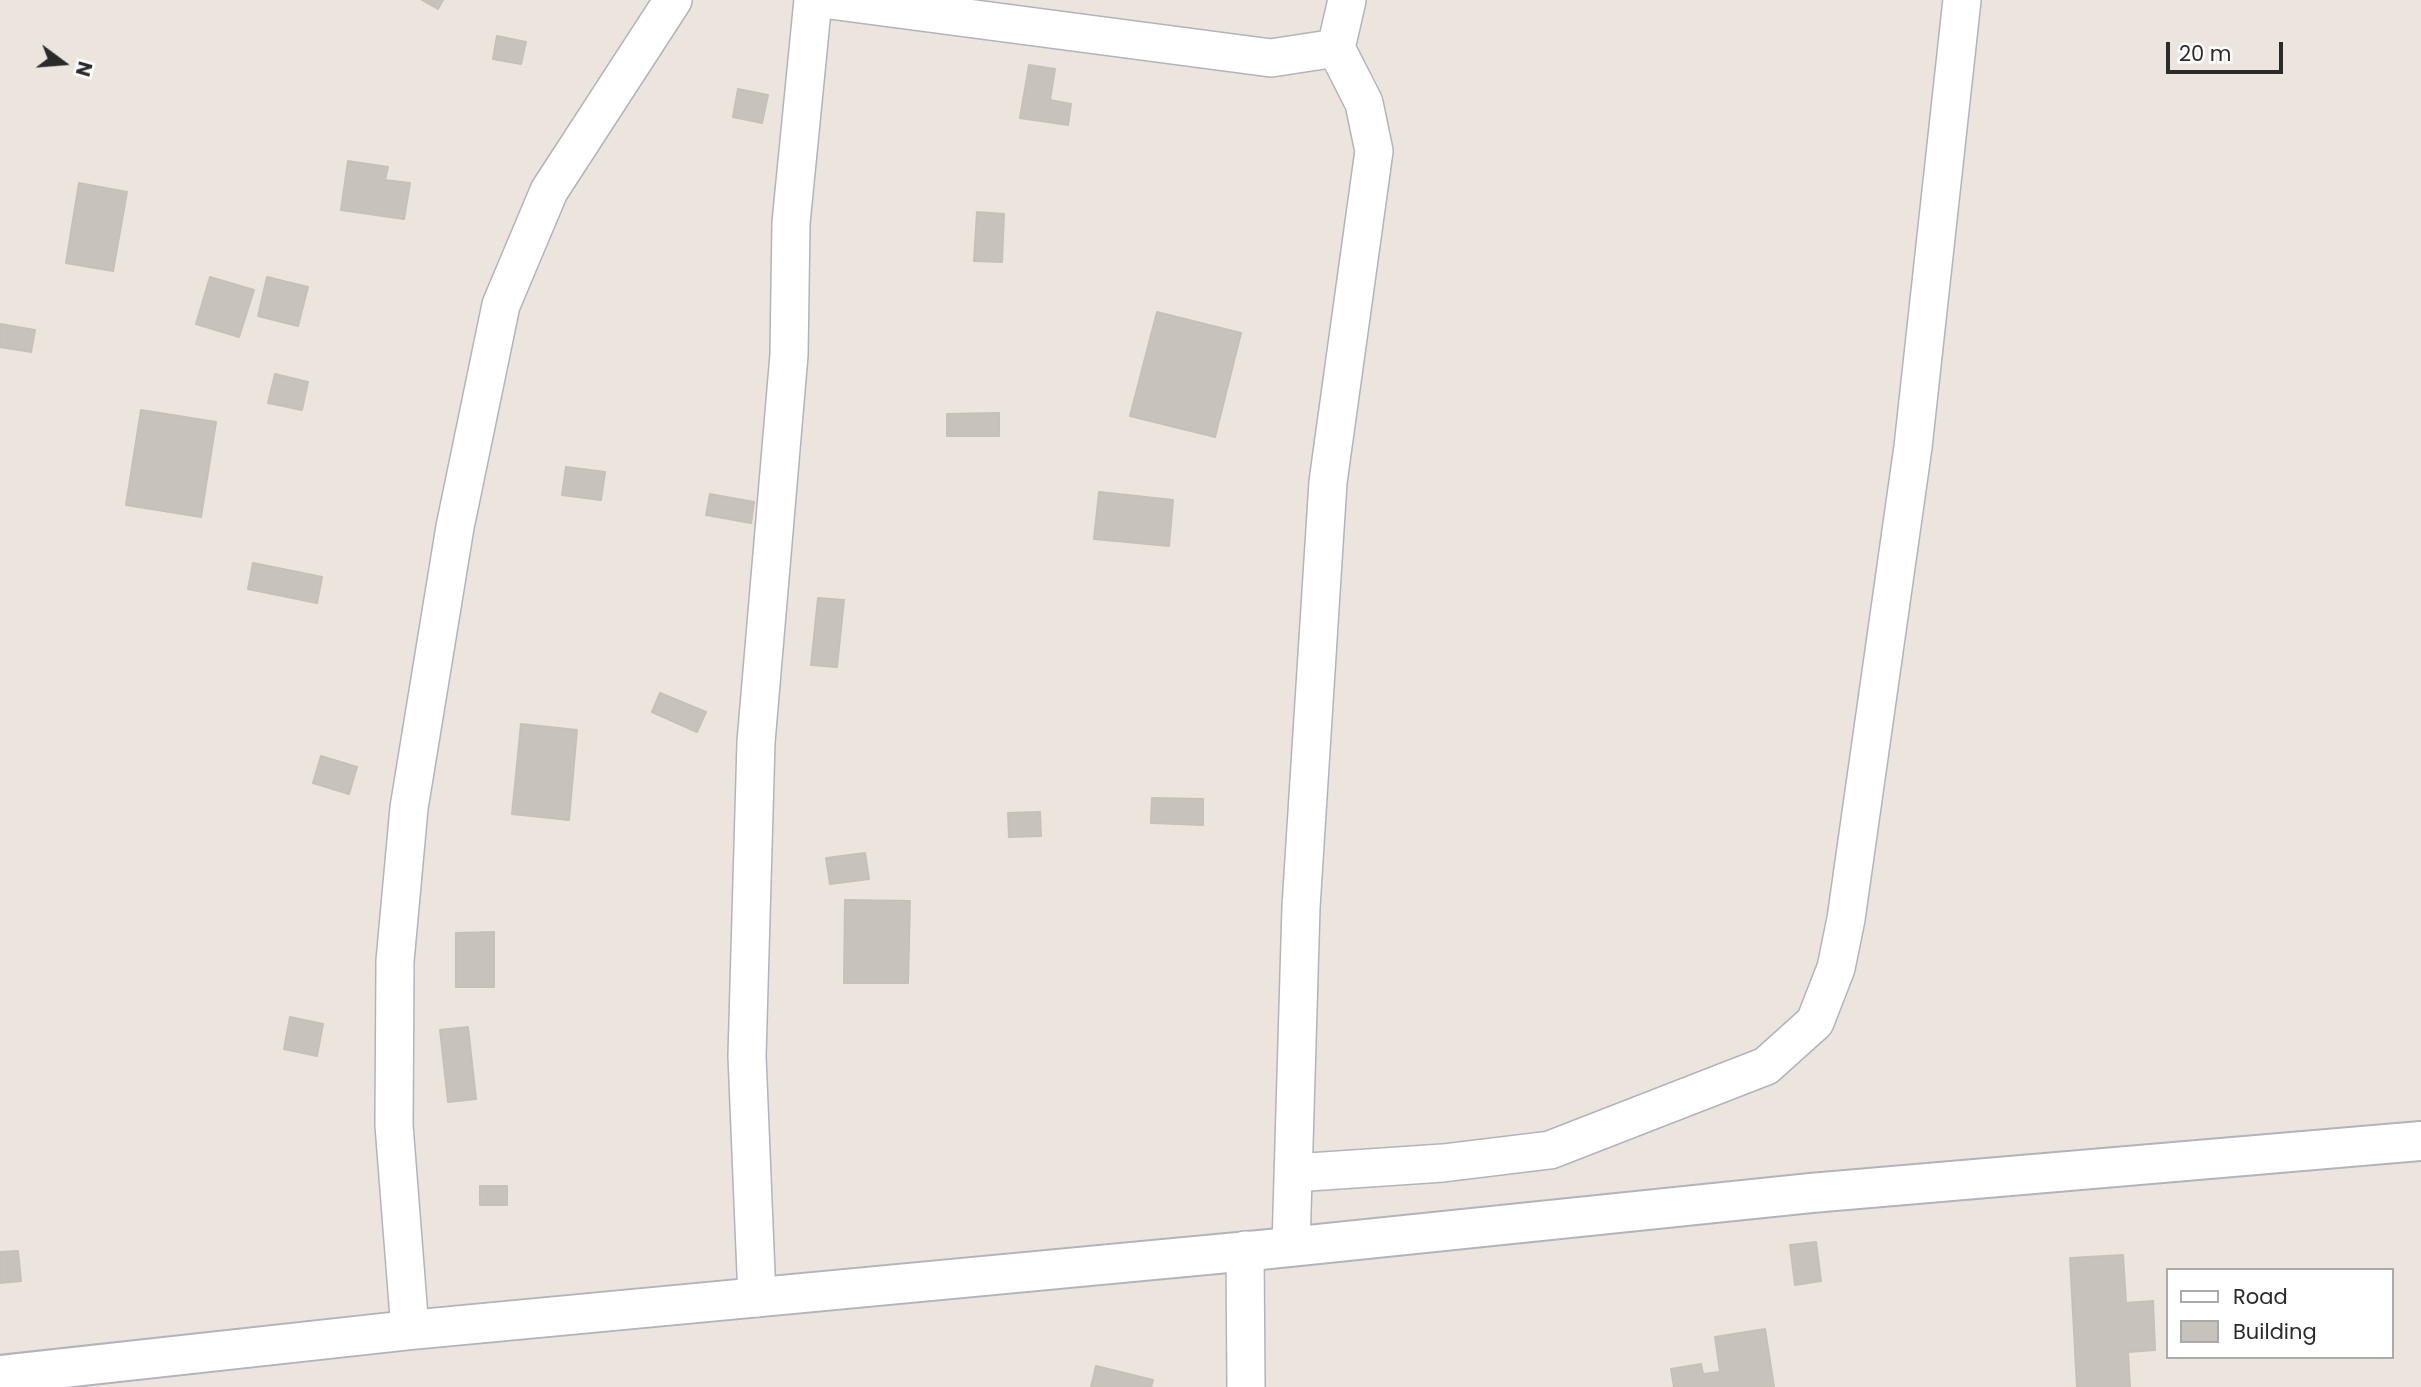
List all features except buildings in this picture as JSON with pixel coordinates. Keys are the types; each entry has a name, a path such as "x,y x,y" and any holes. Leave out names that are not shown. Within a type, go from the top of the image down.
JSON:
{"street":[{"path":"410,1329 394,1125 395,961 410,808 455,527 506,293 549,191 673,0"},
{"path":"757,1297 747,1056 756,742 789,355 791,223 813,0"},
{"path":"830,0 1270,58 1336,48"},
{"path":"1291,1247 1301,907 1328,482 1374,151 1364,103 1336,48 1347,0"},
{"path":"1294,1173 1443,1163 1550,1150 1766,1066 1815,1022 1836,968 1846,919 1913,447 1962,0"},
{"path":"0,1376 410,1329 1291,1247 1811,1193 2421,1141"},
{"path":"1245,1250 1246,1387"}]}
